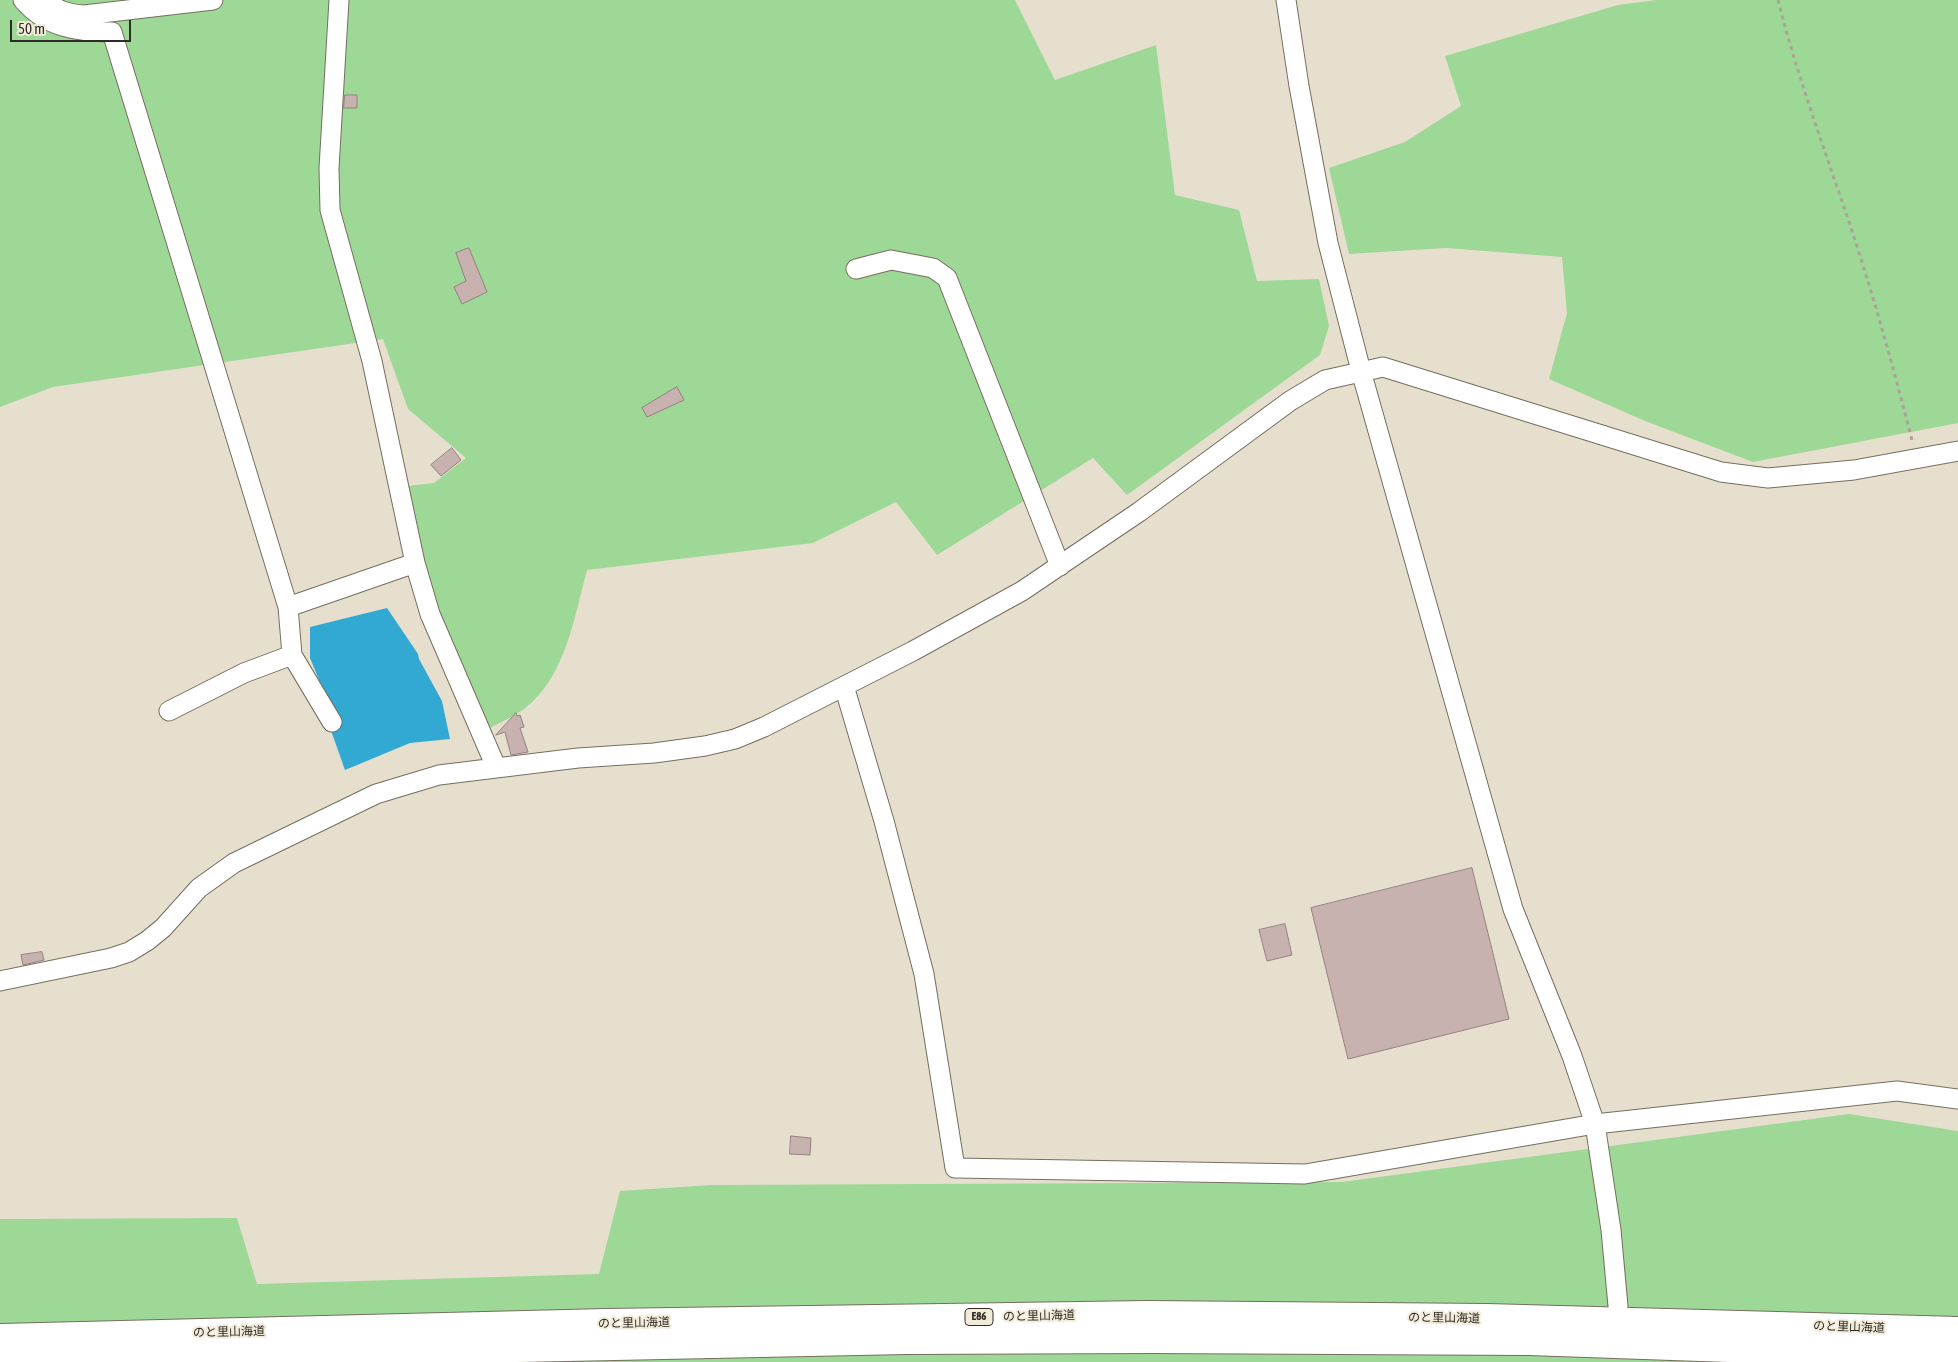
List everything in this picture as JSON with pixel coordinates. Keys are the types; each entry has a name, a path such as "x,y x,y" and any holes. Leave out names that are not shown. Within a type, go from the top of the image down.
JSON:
{"highway":[{"name":"のと里山海道","path":"0,1338 606,1323 1146,1315 1497,1318 1958,1331"},
{"name":"のと里山海道","path":"10,1362 470,1349 866,1341 1150,1339 1529,1342 1958,1356"}],"street":[{"path":"23,0 40,16 53,24 67,29 213,0"},
{"path":"46,0 59,10 100,23 112,32 288,608 292,655 332,722"},
{"path":"339,0 329,168 330,210 372,361 415,563 430,614 496,767"},
{"path":"1286,0 1299,86 1328,243 1362,372 1513,909 1572,1056 1595,1124 1611,1230 1618,1306"},
{"path":"856,269 891,260 932,268 947,278 1060,566"},
{"path":"0,981 111,958 129,952 163,928 199,888 216,874 260,850 376,794 440,775 578,758 654,753 705,746 735,739 764,727 913,651 997,605 1060,566 1139,512 1290,401 1325,380 1383,367 1721,472 1768,478 1854,470 1958,450"},
{"path":"288,608 415,563"},
{"path":"170,711 244,672 292,655"},
{"path":"844,686 884,821 924,974 955,1168 1305,1174 1595,1124 1897,1091 1958,1099"}],"path":[{"path":"1778,0 1786,34 1850,225 1879,320 1917,457"}],"green space":[{"path":"0,0 1015,0 1055,80 1156,45 1175,195 1239,210 1257,281 1319,279 1329,326 1320,355 1127,495 1093,458 937,555 896,502 813,543 587,570 566,645 550,680 538,696 524,709 490,728 436,610 407,486 434,483 466,458 408,409 383,339 53,387 0,407"},
{"path":"1656,0 1958,0 1958,423 1753,462 1645,421 1549,379 1567,313 1562,257 1446,248 1349,254 1329,168 1405,142 1461,106 1445,56 1618,5"},
{"path":"1849,1114 1958,1131 1958,1362 0,1362 0,1219 237,1218 257,1284 599,1274 620,1191 711,1185 1342,1182"}],"water":[{"path":"387,608 418,654 442,701 450,739 410,743 345,770 329,725 336,721 310,658 310,627"}],"building":[{"path":"345,95 357,95 357,108 344,108"},
{"path":"469,248 487,292 462,304 454,287 466,281 456,253"},
{"path":"677,387 684,400 647,417 642,408"},
{"path":"452,448 461,460 441,476 431,465"},
{"path":"516,713 517,716 520,715 524,727 520,728 528,752 511,755 505,732 496,735"},
{"path":"1472,868 1509,1019 1348,1059 1311,908"},
{"path":"1285,924 1292,955 1267,961 1259,930"},
{"path":"42,952 44,960 23,965 21,955"},
{"path":"791,1136 811,1138 810,1155 790,1154"}]}
